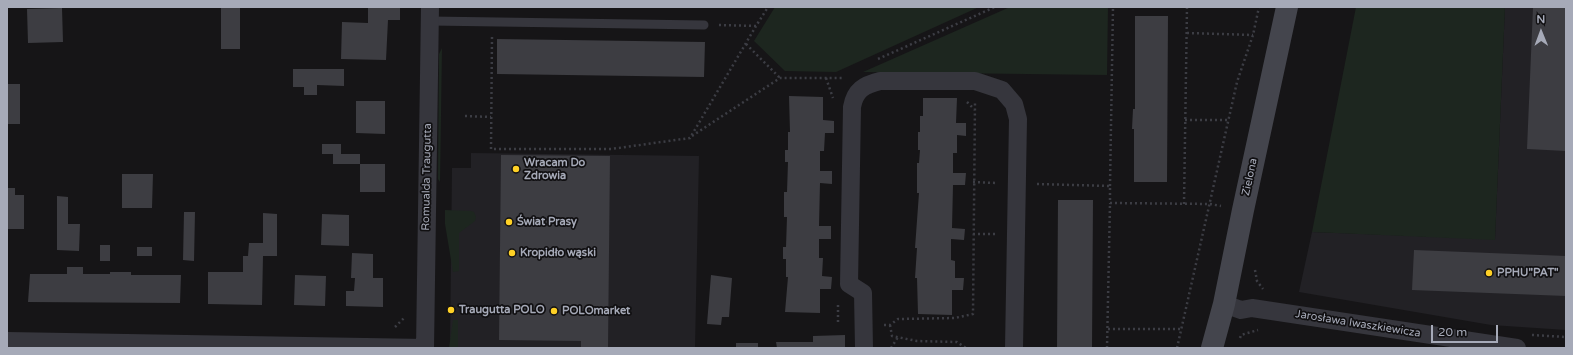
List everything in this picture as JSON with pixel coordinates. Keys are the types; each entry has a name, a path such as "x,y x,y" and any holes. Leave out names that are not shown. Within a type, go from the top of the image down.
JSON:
{"street":[{"name":"Zielona","path":"1212,348 1224,304 1287,7"},
{"name":"Romualda Traugutta","path":"425,348 430,14"},
{"path":"864,348 863,293 849,284 852,107 854,96 866,84 880,81 975,81 1002,90 1014,104 1018,119 1014,348"},
{"name":"Jarosława Iwaszkiewicza","path":"1224,304 1241,310 1252,308 1487,346 1517,348"},
{"path":"7,341 425,348"}],"lane":[{"path":"430,14 492,22 704,25"}],"path":[{"path":"690,138 768,7"},
{"path":"872,62 995,7"},
{"path":"1107,348 1113,7"},
{"path":"1110,203 1184,204 1187,7"},
{"path":"1177,348 1237,82 1253,35 1259,7"},
{"path":"492,22 491,149 611,149 690,138 780,78 860,78 866,84"},
{"path":"704,25 756,26"},
{"path":"1187,33 1253,35"},
{"path":"746,44 780,78"},
{"path":"836,78 843,75"},
{"path":"864,326 890,325 898,319 955,318 973,314 975,81"},
{"path":"465,116 491,117"},
{"path":"1185,120 1229,120"},
{"path":"973,182 1110,186"},
{"path":"1239,342 1241,336 1263,329 1269,297 1257,281 1254,267"},
{"path":"890,325 892,336 916,341 957,342 966,348"},
{"path":"1108,329 1181,329"},
{"path":"891,348 898,337"}],"shaded area":[{"path":"775,7 979,7 836,72 785,71 754,41"},
{"path":"1010,7 1108,7 1107,75 863,72"},
{"path":"1356,7 1505,7 1495,240 1312,232"},
{"path":"1505,7 1566,7 1566,330 1491,325 1299,292 1312,232 1495,239"},
{"path":"442,48 440,182 438,179 439,54"},
{"path":"471,153 699,156 695,348 450,348 452,168 471,168"},
{"path":"445,210 471,211 474,212 476,217 475,221 459,233 459,271 453,272 445,224"},
{"path":"453,320 458,320 458,348 449,348"}],"building":[{"path":"221,7 240,7 240,49 221,49"},
{"path":"368,7 400,7 400,20 388,20 386,60 341,59 342,22 368,23"},
{"path":"1533,7 1566,7 1566,151 1527,149"},
{"path":"62,8 63,42 28,43 27,9"},
{"path":"1135,16 1168,16 1167,182 1134,182 1134,129 1132,129 1133,109 1135,109"},
{"path":"497,39 705,42 704,77 497,74"},
{"path":"293,69 344,69 344,86 317,85 317,95 304,95 304,87 293,87"},
{"path":"7,84 20,84 20,124 7,124"},
{"path":"789,96 823,97 823,120 834,121 834,133 825,133 824,151 820,151 820,171 832,171 832,184 820,183 819,226 831,226 831,239 819,239 819,258 823,258 822,276 832,277 831,289 820,289 820,313 785,312 788,277 786,277 786,259 783,259 783,247 786,247 787,217 784,217 784,192 787,192 788,162 785,162 785,150 788,150 788,132 790,132"},
{"path":"923,98 957,98 956,123 966,123 966,136 957,135 957,153 953,153 953,173 966,173 965,185 953,185 952,228 965,229 964,240 951,239 951,260 955,261 955,278 964,278 963,290 952,290 952,315 918,314 917,278 915,278 917,248 915,248 919,193 917,193 917,163 919,163 920,150 918,150 918,132 920,132 920,116 923,116"},
{"path":"356,101 385,101 385,134 356,133"},
{"path":"322,144 341,144 341,154 360,154 360,164 333,164 333,154 322,154"},
{"path":"501,155 610,156 608,348 581,348 581,341 499,340"},
{"path":"360,164 385,164 385,192 360,192"},
{"path":"122,174 153,174 152,208 122,208"},
{"path":"7,188 15,188 15,195 24,195 24,229 7,229"},
{"path":"57,196 68,197 68,224 80,224 79,251 57,250"},
{"path":"1058,200 1093,200 1092,348 1057,348"},
{"path":"184,212 195,212 194,261 183,260"},
{"path":"263,213 277,214 277,256 263,256 262,305 208,304 208,272 243,272 243,256 248,256 249,243 263,243"},
{"path":"322,214 349,215 349,246 321,245"},
{"path":"100,245 110,245 110,261 100,261"},
{"path":"137,247 152,247 152,256 137,256"},
{"name":"PPHU\"PAT\"","path":"1414,250 1566,256 1566,296 1412,290"},
{"path":"352,253 373,254 373,278 383,278 383,307 346,306 346,291 354,291 355,278 351,278"},
{"path":"67,267 83,267 83,274 131,272 131,275 181,275 180,303 28,302 30,274 67,274"},
{"path":"295,275 326,276 325,306 294,305"},
{"path":"711,275 732,278 729,317 722,317 721,325 707,324"},
{"path":"845,335 845,348 777,348 776,342 813,342 813,336"},
{"path":"736,343 758,343 758,348 736,348"}],"place":[{"name":"Wracam Do Zdrowia","path":"516,169"},
{"name":"Świat Prasy","path":"509,222"},
{"name":"Kropidło wąski","path":"512,253"},
{"name":"PPHU\"PAT\"","path":"1489,273"},
{"name":"Traugutta POLO","path":"451,310"},
{"name":"POLOmarket","path":"554,311"}]}
